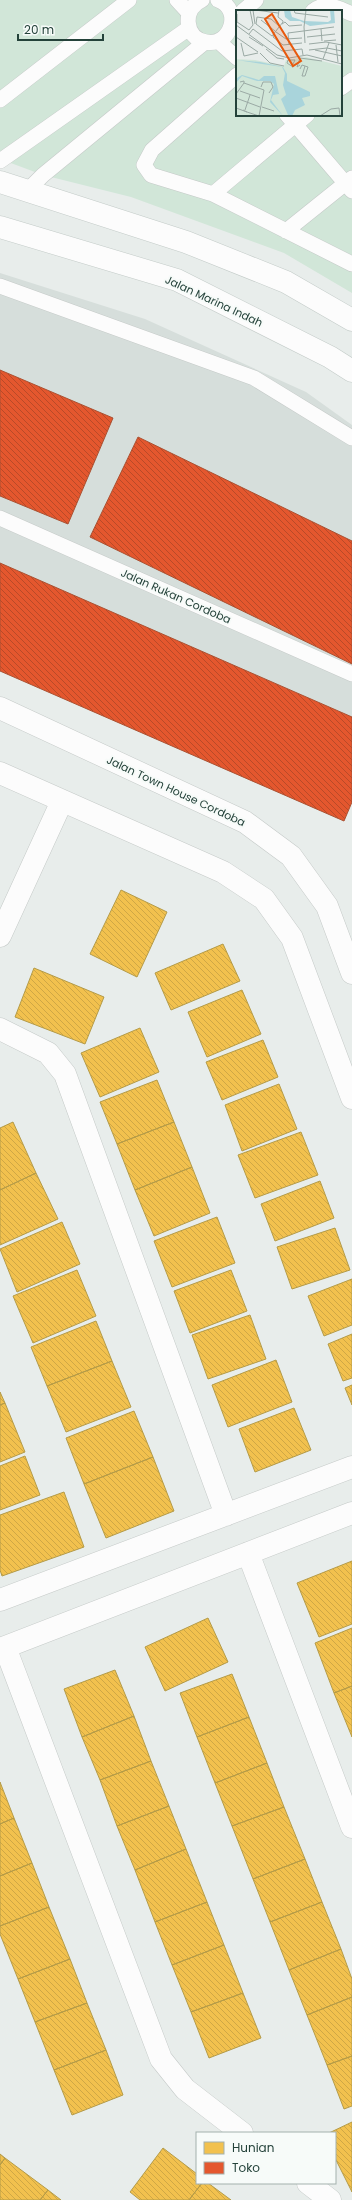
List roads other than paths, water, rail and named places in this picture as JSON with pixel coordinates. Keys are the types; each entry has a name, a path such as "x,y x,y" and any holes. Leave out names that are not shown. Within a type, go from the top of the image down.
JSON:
{"street":[{"path":"0,182 186,242 286,282 352,320"},
{"name":"Jalan Marina Indah","path":"0,227 176,280 330,357 352,370"},
{"name":"Jalan Town House Cordoba","path":"0,708 245,822 291,856 327,906 352,973"},
{"path":"0,773 223,872 264,899 292,938 352,1098"},
{"path":"0,936 62,800"},
{"path":"0,1029 48,1053 65,1074 226,1514"},
{"path":"0,1600 352,1467"},
{"path":"241,2132 185,2089 161,2059 2,1648 352,1513"},
{"path":"248,1553 352,1827"},
{"path":"309,2184 330,2200"}],"lane":[{"path":"0,100 129,0"},
{"path":"177,0 189,20 195,37 212,41 236,57"},
{"path":"0,161 189,20 193,6 202,0"},
{"path":"245,10 256,0"},
{"path":"225,2 232,14 236,15"},
{"path":"314,10 324,5 339,8 352,14"},
{"path":"27,191 43,175 212,41 228,33 236,19"},
{"path":"236,76 152,150 144,165 151,175 213,194 352,264"},
{"path":"342,87 352,80"},
{"path":"213,194 296,118 350,184 286,232"},
{"path":"0,286 254,378 352,438"},
{"name":"Jalan Rukan Cordoba","path":"0,518 352,674"}]}
